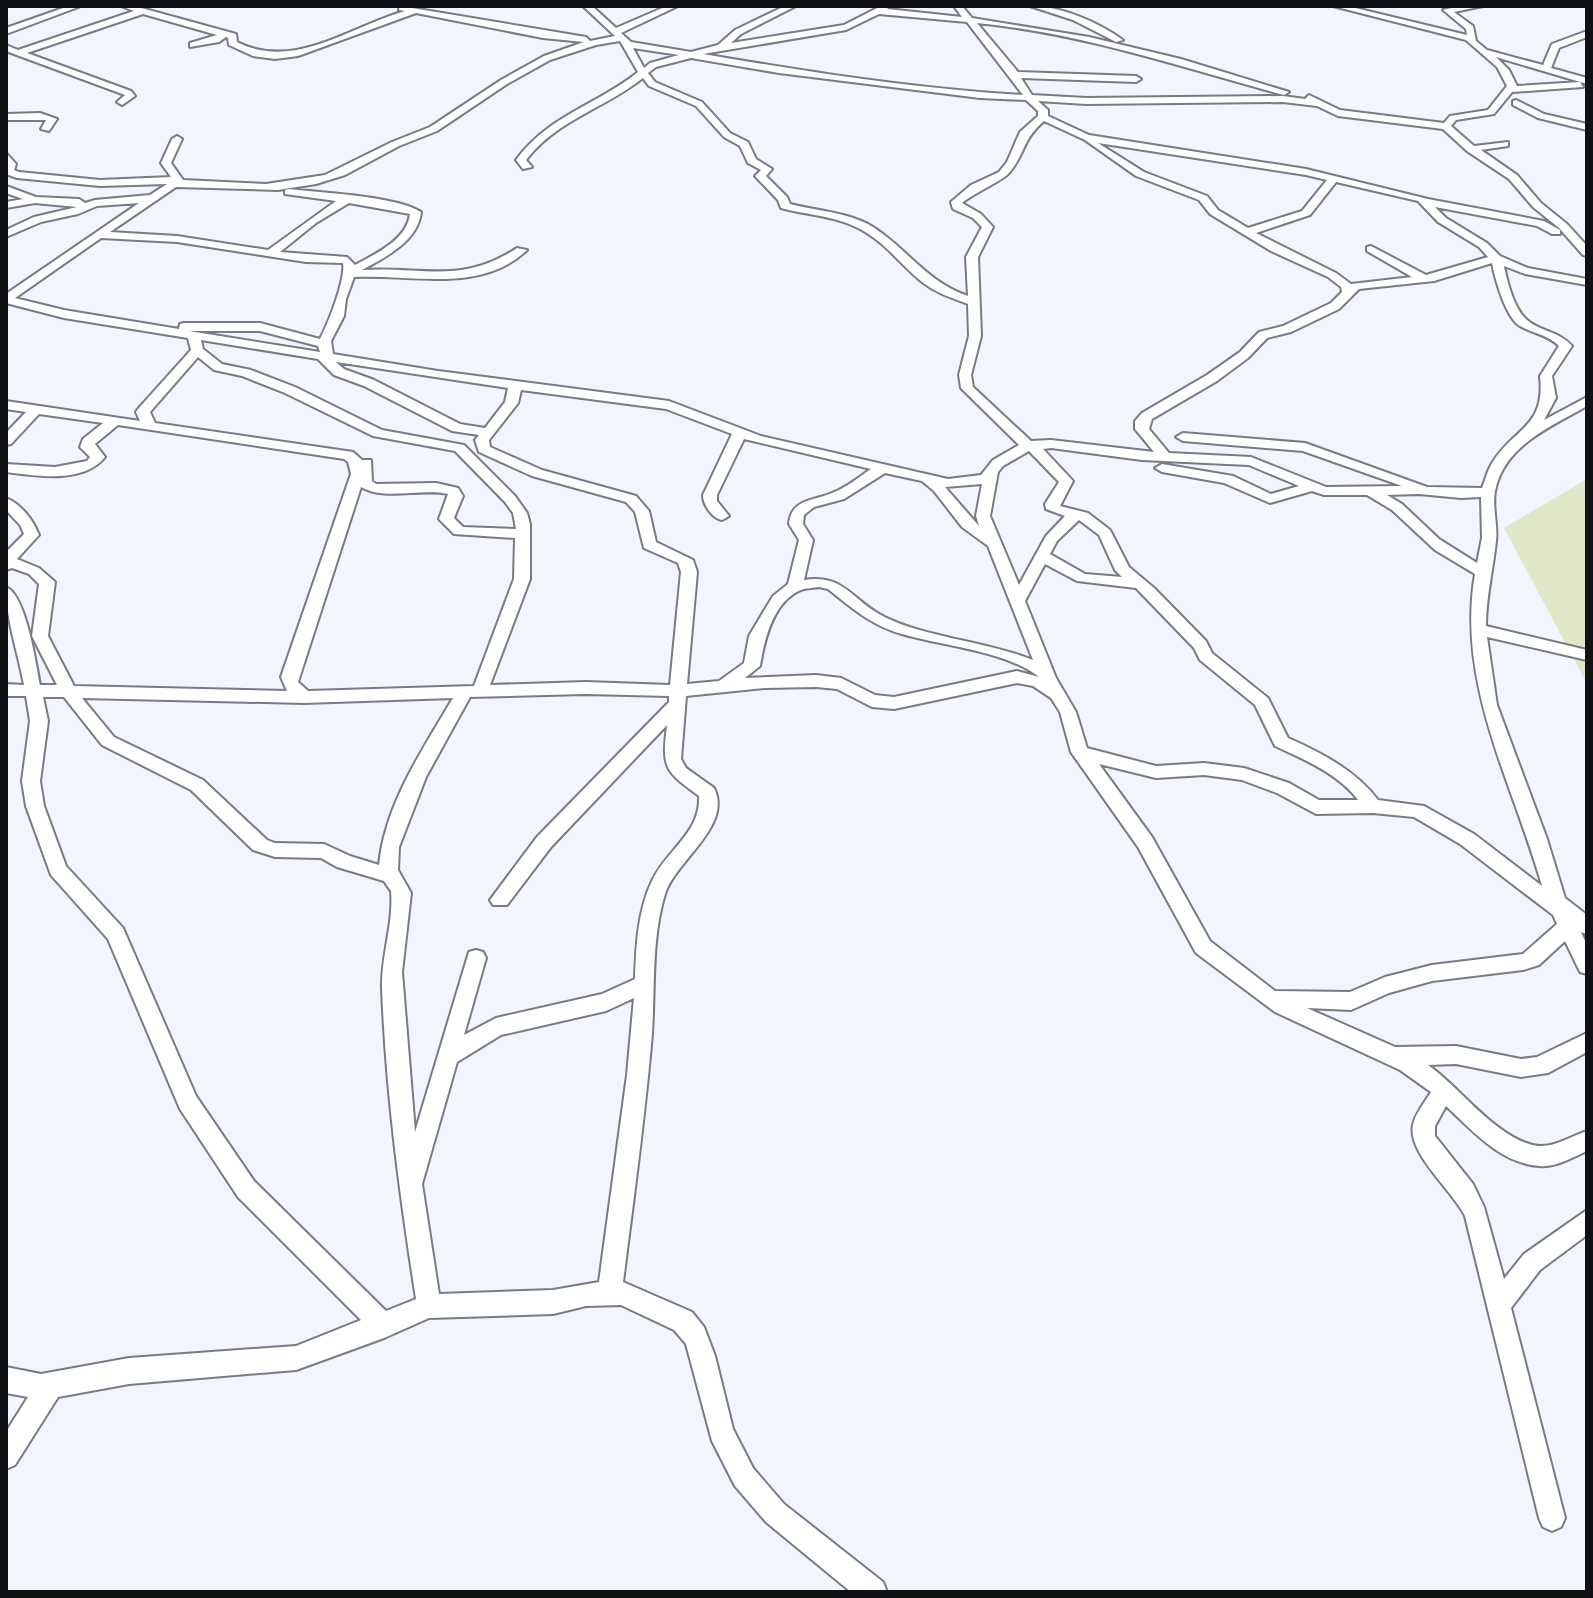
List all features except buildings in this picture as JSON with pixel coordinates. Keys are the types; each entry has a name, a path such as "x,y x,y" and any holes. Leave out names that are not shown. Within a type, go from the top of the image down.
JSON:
{"street":[{"path":"6,31 77,6"},
{"path":"125,6 233,36 232,43 249,53 286,57 386,17 414,11"},
{"path":"392,6 543,35 598,41"},
{"path":"587,6 623,38 629,52 655,86 699,104 727,135 744,143 751,160 767,169 760,176 783,199 785,206 851,220 899,251 927,283 972,301"},
{"path":"623,38 674,6"},
{"path":"721,47 743,29 792,6"},
{"path":"909,6 967,19"},
{"path":"958,6 1015,75 1030,99 1043,109 1040,120 1023,134 1012,162 1003,174 975,187 956,202 957,207 977,216 988,227 972,257 975,336 965,375 967,388 1066,481 1052,507 1056,511 1076,514 1106,534 1123,570 1141,584 1200,645 1206,656 1262,702 1281,742 1311,755 1357,785 1373,806"},
{"path":"1034,6 1076,18 1158,56"},
{"path":"1337,6 1411,22 1587,84"},
{"path":"1479,6 1447,10 1469,27 1475,45 1511,79 1510,89 1491,112"},
{"path":"527,167 521,160 542,136 574,112 619,92 642,71 721,47 846,27 882,9 1065,35 1158,56 1318,103 1338,113 1446,126 1471,149 1513,177 1587,253"},
{"path":"17,53 142,11"},
{"path":"193,45 211,42 224,34"},
{"path":"1546,69 1555,46 1569,42 1576,35 1587,34"},
{"path":"249,187 295,186 334,176 389,146 434,129 535,62 598,41 623,38 686,56 921,89 1030,99 1283,99 1318,103"},
{"path":"6,48 130,94 122,102"},
{"path":"1015,75 1136,79"},
{"path":"1510,89 1587,84"},
{"path":"1446,126 1453,118 1491,112 1516,103 1528,88"},
{"path":"1516,103 1541,116 1587,127"},
{"path":"6,117 40,116 52,119 46,129"},
{"path":"1040,120 1083,137 1140,174 1203,198 1214,212 1294,260 1322,269 1346,285 1348,292"},
{"path":"1083,137 1200,153 1334,178 1390,189 1427,202 1540,223 1587,253"},
{"path":"177,139 166,163 178,182"},
{"path":"1471,149 1504,144"},
{"path":"6,156 11,164 9,173 100,183 206,182 409,209 417,217 395,245 350,273 325,352"},
{"path":"334,176 325,190 341,199"},
{"path":"53,178 77,188 69,202"},
{"path":"1250,231 1306,213 1334,178"},
{"path":"178,182 6,299 64,314 153,329 196,343 325,352 515,386 669,405 785,447 929,481 962,484 986,478 998,463 1030,446 1051,444 1164,463 1224,478 1270,499 1311,487"},
{"path":"6,189 35,200"},
{"path":"6,234 38,219 83,209 95,203 125,202 157,195"},
{"path":"270,254 341,199"},
{"path":"6,205 35,200 80,203 83,209"},
{"path":"1427,202 1442,220 1483,245 1496,258 1525,271 1587,282"},
{"path":"99,235 177,239 306,259 347,260 350,273"},
{"path":"1371,249 1424,279"},
{"path":"350,273 471,275 492,270 521,250"},
{"path":"1164,463 1142,429 1142,421 1212,378 1245,354 1263,335 1282,331 1335,306 1348,292 1363,284 1441,276 1496,258"},
{"path":"1496,258 1503,287 1521,322 1557,337 1566,346 1547,372 1545,381 1549,398 1531,433"},
{"path":"153,329 260,327 325,352 339,372 369,383 457,428 486,432"},
{"path":"149,425 143,412 196,343"},
{"path":"196,343 218,367 276,384 363,427 394,438 459,448 520,513 522,579 472,691 406,800 390,849 389,875 401,893 392,949 392,983 410,1188 429,1306"},
{"path":"515,386 511,403 486,432 482,446 537,473 631,499 642,511 649,545 685,560 689,572 673,764 680,773 708,793 708,813 657,888 648,935 641,1043 610,1293"},
{"path":"1587,401 1518,441 1498,465 1488,492 1489,538 1481,571 1479,630 1489,705 1587,966"},
{"path":"6,405 364,459 365,483 373,488 436,487 453,491 456,496 446,519 459,531 523,534"},
{"path":"6,441 36,409"},
{"path":"6,468 75,470 93,464 98,457 87,447 88,442 116,420"},
{"path":"722,516 710,502 710,495 740,432"},
{"path":"1183,437 1305,447 1428,491"},
{"path":"304,697 290,684 289,677 358,474 355,460 343,455"},
{"path":"1164,463 1257,462 1324,491 1488,492"},
{"path":"795,586 806,540 796,524 797,514 809,504 839,496 881,469"},
{"path":"991,472 983,516 1045,671 1072,720 1080,752 1145,842 1203,947 1268,997 1395,1056 1444,1090 1505,1146 1539,1156 1555,1154 1587,1141"},
{"path":"929,481 939,488 967,524 991,540"},
{"path":"1360,492 1396,504 1429,539 1481,571"},
{"path":"6,502 27,523 32,535 16,548 7,562 34,571 47,582 40,636 68,691 108,741 197,785 260,845 275,850 324,851 344,862 389,875"},
{"path":"1017,602 1051,539 1076,514"},
{"path":"1042,556 1082,578 1141,584"},
{"path":"718,687 751,668 762,627 778,600 795,586 825,582 874,618 1006,655 1045,671"},
{"path":"6,592 22,632 39,721 31,781 35,806 58,870 116,934 188,1102 246,1189 384,1326"},
{"path":"1479,630 1587,655"},
{"path":"6,690 304,697 637,688 678,698 718,687 828,681 841,684 872,701 894,703 1017,677 1038,682 1057,694"},
{"path":"500,900 544,842 678,698"},
{"path":"1080,752 1156,772 1204,769 1244,774 1283,788 1316,807 1373,806 1418,811 1467,839 1568,916"},
{"path":"1268,997 1351,1001 1385,986 1432,973 1523,962 1532,959 1568,916"},
{"path":"410,1188 476,958"},
{"path":"447,1057 496,1027 606,1002 645,983"},
{"path":"1395,1056 1456,1055 1521,1068 1540,1066 1587,1042"},
{"path":"1444,1090 1424,1125 1424,1136 1428,1148 1465,1192 1476,1215 1552,1518"},
{"path":"1499,1304 1532,1262 1587,1221"},
{"path":"6,1380 50,1386 129,1371 296,1358 429,1306 553,1302 586,1294 622,1293 683,1321 695,1336 703,1356 721,1432 744,1477 775,1513 873,1592"},
{"path":"6,1456 50,1386"}],"green space":[{"path":"1587,479 1587,684 1504,528"}]}
